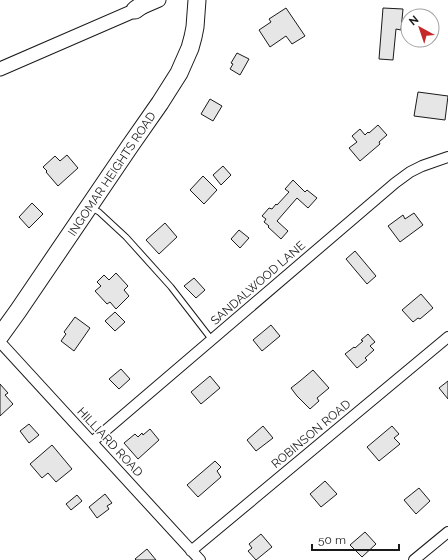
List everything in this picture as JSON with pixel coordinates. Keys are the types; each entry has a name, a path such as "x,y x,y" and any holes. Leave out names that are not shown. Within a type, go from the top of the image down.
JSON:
{"main road":[{"path":"135,10 149,0"},
{"name":"INGOMAR HEIGHTS ROAD","path":"0,336 160,103 186,60 194,32 197,0"}],"street":[{"path":"0,69 159,0"},
{"name":"SANDALWOOD LANE","path":"92,442 396,183 410,172 422,166 448,157"},
{"name":"ROBINSON ROAD","path":"192,551 448,336"},
{"name":"HILLIARD ROAD","path":"0,342 200,560"},
{"path":"414,560 448,532"}],"lane":[{"path":"89,206 99,212 131,242 171,287 212,340"}],"building":[{"path":"286,8 305,36 292,44 286,36 270,47 259,30 271,22 269,19"},
{"path":"383,8 400,9 400,30 396,29 393,60 379,59"},
{"path":"237,53 249,59 240,75 230,69 233,64 231,63"},
{"path":"418,92 448,96 445,120 414,116"},
{"path":"210,99 222,106 213,121 201,114"},
{"path":"378,125 387,135 379,142 380,144 360,161 349,148 357,142 352,136 360,129 365,135"},
{"path":"67,155 78,168 58,186 43,167 55,156 60,161"},
{"path":"223,166 231,175 221,185 213,175"},
{"path":"203,176 217,190 204,204 190,190"},
{"path":"293,180 305,192 307,190 317,198 308,208 297,198 277,221 288,231 281,239 268,227 269,226 264,222 266,219 262,216 269,208 272,209 276,204 277,205 289,192 285,189"},
{"path":"32,203 43,214 29,228 19,217"},
{"path":"414,213 423,225 400,242 388,226 403,215 405,219"},
{"path":"165,223 177,237 159,254 146,240"},
{"path":"239,230 249,238 240,248 231,239"},
{"path":"355,251 376,276 367,284 346,259"},
{"path":"116,273 128,286 124,290 129,296 116,309 110,302 107,304 95,291 101,286 97,282 104,275 109,280"},
{"path":"194,278 205,290 196,298 184,286"},
{"path":"421,294 433,308 420,319 418,318 413,322 402,310"},
{"path":"115,312 125,322 115,331 105,321"},
{"path":"75,317 90,328 74,351 61,341 66,334 64,332"},
{"path":"271,325 280,336 262,351 253,340"},
{"path":"368,334 375,342 370,346 374,350 365,358 367,360 357,368 345,354 354,347 355,348"},
{"path":"121,369 130,379 119,389 109,379"},
{"path":"313,370 329,388 317,398 319,401 310,409 291,388"},
{"path":"210,376 220,388 201,404 191,392"},
{"path":"448,381 448,399 439,388"},
{"path":"0,384 8,393 5,395 13,404 0,416"},
{"path":"29,424 39,435 29,443 20,431"},
{"path":"263,426 273,438 256,451 247,440"},
{"path":"392,426 399,434 394,438 400,444 379,461 367,447"},
{"path":"150,429 159,440 138,459 124,443 135,434 138,437"},
{"path":"52,445 72,469 56,482 48,473 42,478 30,464"},
{"path":"215,461 221,467 217,471 221,477 198,497 187,485"},
{"path":"325,481 337,494 321,507 310,494"},
{"path":"419,488 430,501 416,514 404,500"},
{"path":"105,494 112,503 107,506 109,509 97,518 89,507"},
{"path":"77,495 82,501 71,510 66,504"},
{"path":"365,532 376,544 362,557 350,545"},
{"path":"261,534 272,547 256,560 248,551 252,548 249,544"},
{"path":"147,549 156,560 135,559"}]}
